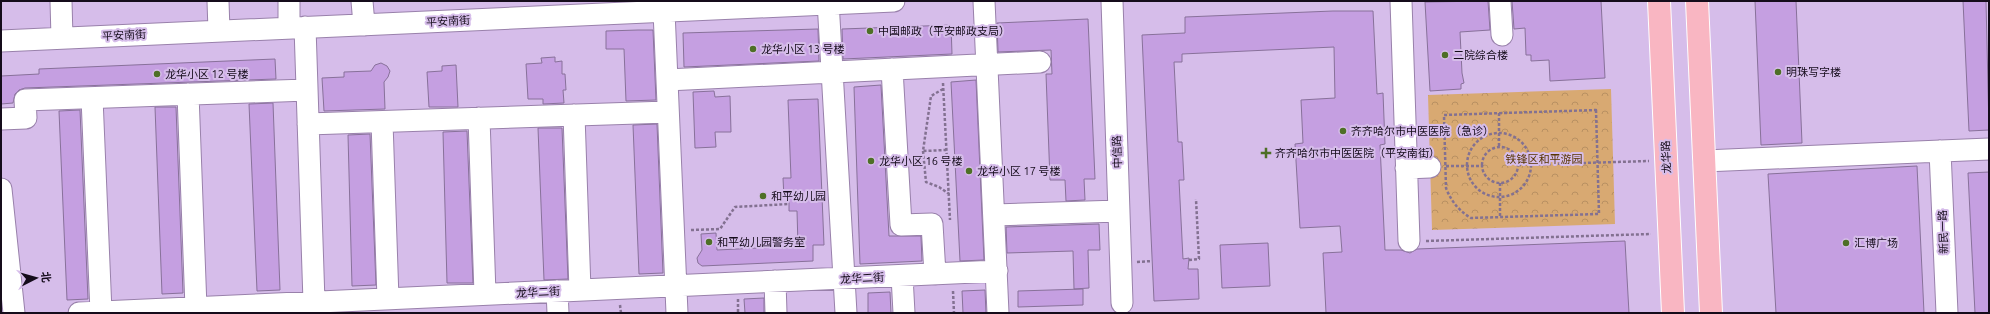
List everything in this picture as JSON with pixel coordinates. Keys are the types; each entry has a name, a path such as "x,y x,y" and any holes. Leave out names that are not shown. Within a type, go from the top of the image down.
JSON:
{"main road":[{"name":"龙华路","path":"1659,1 1674,313"},
{"path":"1697,1 1711,313"}],"street":[{"path":"60,1 62,38"},
{"path":"218,1 219,31"},
{"path":"289,1 297,28 307,90 314,302"},
{"path":"362,1 364,25"},
{"name":"平安南街","path":"1,41 364,25 516,9 664,11 688,6 782,4 828,9 894,1"},
{"path":"984,1 998,313"},
{"name":"中信路","path":"1112,1 1122,303"},
{"path":"1400,1 1409,241"},
{"path":"1500,1 1502,35"},
{"path":"828,9 846,313"},
{"path":"664,11 677,313"},
{"path":"667,80 1040,62"},
{"path":"892,69 901,225 932,224 944,274"},
{"path":"1,118 26,118 25,100 307,90"},
{"path":"188,94 196,308"},
{"path":"92,98 101,312"},
{"path":"308,124 668,112"},
{"path":"574,115 580,290"},
{"path":"479,118 485,294"},
{"path":"382,122 388,299"},
{"path":"1704,161 1989,149"},
{"name":"新民一路","path":"1940,151 1946,313"},
{"path":"1406,168 1438,167"},
{"path":"1,189 14,313"},
{"path":"994,215 1119,211"},
{"name":"龙华二街","path":"79,313 314,302 336,307 388,299 447,305 485,294 996,271"},
{"path":"902,276 904,313"},
{"path":"775,281 776,313"},
{"path":"557,291 558,313"}],"path":[{"path":"942,67 950,226"},
{"path":"943,89 931,96 923,151 926,182 939,187 949,195"},
{"path":"1596,110 1599,214 1471,218 1463,213 1450,197 1438,167 1444,115 1499,113 1596,110"},
{"path":"1499,113 1499,147"},
{"path":"1499,133 1518,139 1525,146 1530,155 1531,164 1530,176 1524,185 1516,193 1500,197 1484,193 1475,186 1470,177 1468,166 1469,156 1480,140 1489,135 1499,133"},
{"path":"1499,147 1511,150 1515,155 1518,165 1513,178 1500,183 1490,180 1485,176 1481,166 1485,154 1489,150 1499,147"},
{"path":"923,151 946,150"},
{"path":"1518,165 1666,161"},
{"path":"1438,167 1481,166"},
{"path":"1500,183 1500,217"},
{"path":"1189,260 1199,259 1196,199"},
{"path":"673,231 720,229 735,207 789,204"},
{"path":"1409,241 1670,233"},
{"path":"944,274 954,313"}],"green space":[{"name":"铁锋区和平游园","path":"1611,89 1615,224 1432,230 1428,95"}],"building":[{"path":"1488,1 1490,30 1460,32 1462,73 1464,83 1461,84 1461,89 1430,91 1425,2"},
{"path":"1512,1 1601,1 1605,78 1550,81 1549,60 1531,61 1531,55 1526,55 1525,28 1514,29"},
{"name":"明珠写字楼","path":"1755,1 1796,1 1802,143 1761,145"},
{"path":"1963,1 1986,1 1989,130 1969,131"},
{"path":"1333,11 1373,11 1377,94 1383,93 1385,144 1380,145 1385,250 1401,250 1410,253 1417,249 1625,241 1629,313 1326,313 1323,253 1342,252 1340,226 1300,228 1295,144 1303,143 1301,100 1335,98 1334,47 1182,54 1182,62 1174,62 1178,142 1182,142 1184,180 1179,180 1183,259 1189,258 1188,269 1198,269 1199,299 1154,301 1142,35 1185,33 1185,17"},
{"path":"1088,19 1095,179 1084,179 1085,200 1066,201 1065,180 1050,180 1046,74 1052,74 1051,50 998,52 997,23"},
{"path":"951,25 952,54 843,59 842,29"},
{"name":"龙华小区 13 号楼","path":"818,29 819,61 684,67 683,33"},
{"path":"653,30 656,100 626,101 624,49 606,49 606,31"},
{"path":"555,57 555,62 562,61 562,74 565,74 566,90 563,90 564,103 543,104 543,99 528,99 526,64 542,63 541,58"},
{"name":"龙华小区 12 号楼","path":"275,59 276,79 25,88 19,90 15,94 13,103 1,104 1,76 39,74 39,69"},
{"path":"381,63 387,66 390,71 384,82 385,109 324,111 322,78 344,77 344,72 371,71 375,65"},
{"path":"456,65 458,107 429,107 427,72 442,71 442,66"},
{"name":"龙华小区 17 号楼","path":"976,80 984,260 960,261 951,82"},
{"name":"龙华小区 16 号楼","path":"881,85 889,236 921,236 922,261 860,264 854,87"},
{"path":"714,91 715,97 730,96 731,132 715,132 716,147 695,148 693,92"},
{"name":"和平幼儿园","path":"818,99 824,245 813,245 813,261 702,266 698,263 697,258 702,250 701,234 716,233 717,250 798,246 797,211 789,211 789,197 784,198 783,178 791,178 788,100"},
{"path":"273,103 280,290 257,291 249,104"},
{"path":"155,107 176,107 183,293 162,294"},
{"path":"80,110 88,299 67,300 59,111"},
{"path":"657,124 663,273 639,274 633,125"},
{"path":"538,128 562,128 568,279 544,280"},
{"path":"467,131 473,283 447,283 443,132"},
{"path":"370,134 376,285 352,286 348,135"},
{"name":"汇博广场","path":"1917,166 1924,313 1776,313 1768,174"},
{"path":"1989,172 1989,313 1975,313 1968,173"},
{"path":"1099,224 1100,250 1088,250 1089,288 1074,289 1073,251 1007,253 1006,227"},
{"path":"1268,243 1270,286 1222,288 1220,245"},
{"path":"1083,289 1083,305 1018,307 1018,291"},
{"path":"985,290 986,313 963,313 962,291"},
{"path":"890,292 891,313 868,313 868,293"},
{"path":"764,298 764,313 745,313 744,299"}],"place":[{"name":"中国邮政（平安邮政支局）","path":"870,31"},
{"name":"龙华小区 13 号楼","path":"753,49"},
{"name":"二院综合楼","path":"1445,55"},
{"name":"明珠写字楼","path":"1778,72"},
{"name":"龙华小区 12 号楼","path":"157,74"},
{"name":"齐齐哈尔市中医医院（急诊）","path":"1343,131"},
{"name":"齐齐哈尔市中医医院（平安南街）","path":"1266,153"},
{"name":"龙华小区 16 号楼","path":"871,161"},
{"name":"龙华小区 17 号楼","path":"969,171"},
{"name":"和平幼儿园","path":"763,196"},
{"name":"和平幼儿园警务室","path":"709,242"},
{"name":"汇博广场","path":"1846,243"}]}
